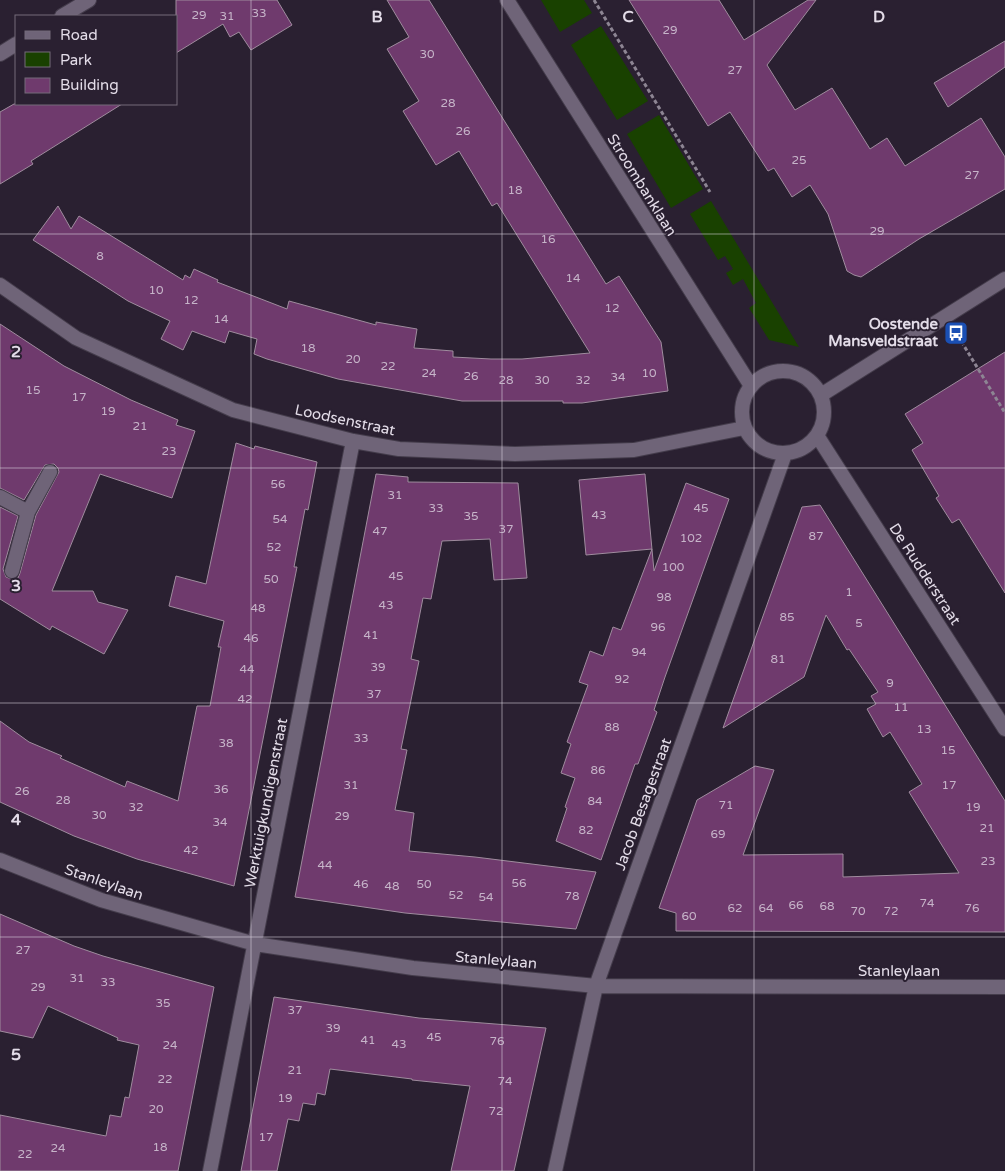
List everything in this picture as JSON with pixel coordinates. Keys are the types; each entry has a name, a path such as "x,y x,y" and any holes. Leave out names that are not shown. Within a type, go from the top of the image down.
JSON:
{"street":[{"path":"64,15 89,0"},
{"name":"Stroombanklaan","path":"506,0 750,386"},
{"path":"0,54 15,45"},
{"path":"821,395 1005,279"},
{"name":"Loodsenstraat","path":"1,289 76,338 233,410 353,441 399,448 515,454 634,450 744,428"},
{"path":"780,371 797,373 811,381 821,395 825,416 818,437 803,449 785,454 768,451 754,442 744,428 742,406 750,386 763,376 780,371"},
{"name":"De Rudderstraat","path":"818,437 1005,729"},
{"name":"Werktuigkundigenstraat","path":"210,1171 353,441"},
{"name":"Jacob Besagestraat","path":"555,1171 596,986 785,454"},
{"path":"12,571 28,512 50,472"},
{"path":"0,497 28,512"},
{"name":"Stanleylaan","path":"0,860 101,900 255,944 413,968 596,986 1005,987"}],"path":[{"path":"594,0 710,192"},
{"path":"947,316 1005,413"}],"green space":[{"path":"541,0 584,0 592,13 560,32"},
{"path":"601,26 648,101 617,120 571,45"},
{"path":"659,115 703,189 671,208 627,134"},
{"path":"711,201 799,347 769,340 749,308 756,303 743,279 733,285 726,273 733,269 725,256 718,260 690,214"}],"building":[{"path":"176,0 277,0 292,25 251,50 239,32 230,37 223,24 178,52 178,15 176,15"},
{"path":"387,0 429,0 606,284 619,276 661,342 668,391 582,403 563,403 563,401 462,401 338,379 267,359 254,354 257,339 229,331 225,343 192,331 183,350 161,339 170,321 128,301 33,240 58,206 71,229 79,216 183,280 185,275 190,278 194,269 218,280 217,282 287,309 289,301 376,325 376,322 417,329 414,348 453,351 453,357 491,359 522,359 590,353 497,203 492,206 459,151 436,165 403,111 419,101 387,49 409,37"},
{"path":"629,0 719,0 744,40 808,0 816,0 767,65 795,110 832,88 870,149 887,138 905,166 981,118 1005,157 1005,189 919,239 861,277 854,275 847,271 828,214 810,185 792,197 774,168 768,171 730,112 708,126"},
{"path":"1005,41 1005,67 948,107 934,83"},
{"path":"14,104 120,105 31,161 33,164 0,184 0,112"},
{"path":"0,324 64,366 131,400 178,420 176,425 195,431 172,498 100,474 52,591 93,591 98,602 128,610 104,654 52,626 50,630 0,599 0,507 18,516 3,569 6,577 14,580 18,578 20,573 36,515 59,472 54,464 45,465 24,500 0,488"},
{"path":"1005,352 1005,593 959,519 952,523 936,498 939,496 912,450 923,443 905,414"},
{"path":"236,443 254,449 255,446 317,462 308,510 305,509 294,567 297,567 234,886 137,859 74,836 0,802 0,721 29,742 62,756 60,758 125,787 127,781 178,801 197,706 210,706 221,647 218,647 224,621 169,606 176,576 206,584"},
{"path":"376,474 408,477 408,482 518,483 527,578 494,580 490,539 442,541 431,599 423,598 411,659 419,661 401,749 407,750 395,810 414,813 409,851 596,872 576,929 405,913 295,897"},
{"path":"645,474 652,549 586,555 579,480"},
{"path":"686,483 729,499 665,677 654,710 657,712 638,764 635,764 601,860 556,841 575,778 561,773 571,744 567,742 588,685 579,682 590,651 603,656 613,627 621,630 652,549 654,571"},
{"path":"820,505 1005,801 1005,932 676,931 676,913 659,908 697,800 755,766 774,770 743,855 843,854 843,877 959,873 909,792 922,784 890,732 883,737 867,709 876,704 871,696 878,692 849,649 847,650 826,615 804,677 723,728 802,507"},
{"path":"0,914 74,946 103,956 214,987 178,1171 0,1171 0,1115 106,1136 110,1115 121,1117 125,1097 129,1098 139,1045 117,1040 118,1038 48,1006 33,1038 0,1031"},
{"path":"274,997 419,1018 546,1028 514,1171 451,1171 470,1086 330,1069 325,1095 317,1093 315,1105 303,1103 299,1121 288,1119 277,1171 241,1171"}],"place":[{"name":"Oostende Mansveldstraat","path":"956,333"}]}
